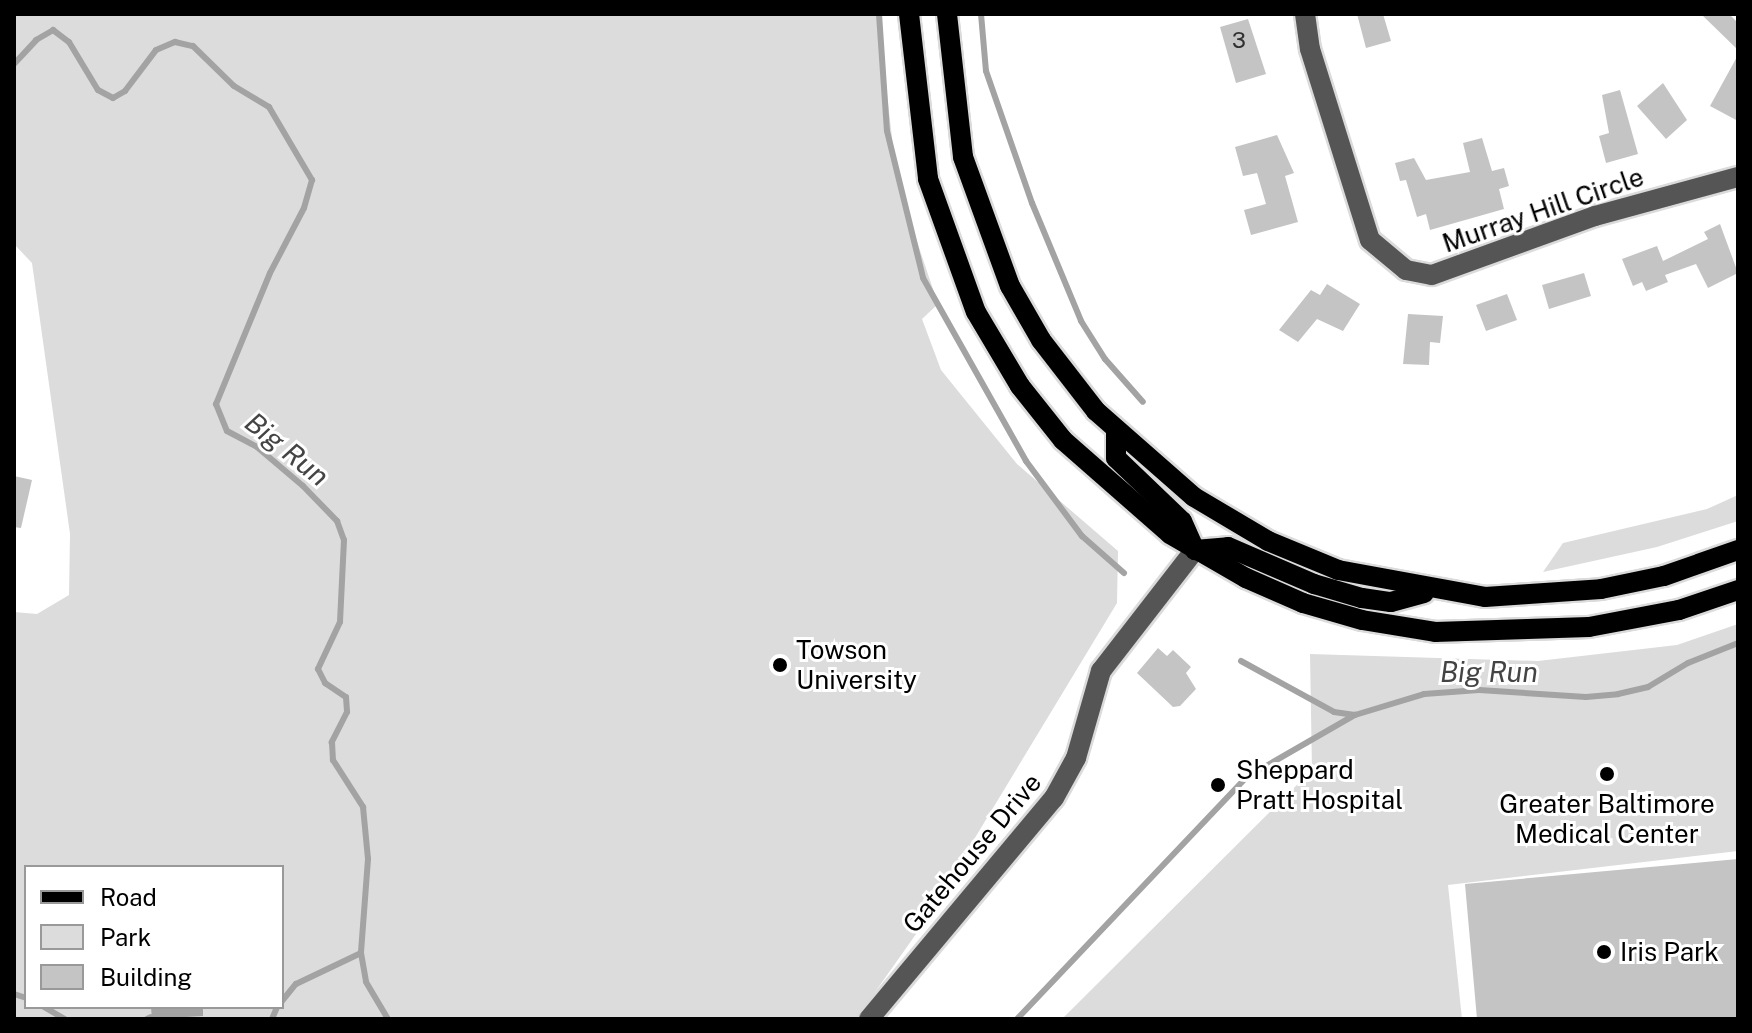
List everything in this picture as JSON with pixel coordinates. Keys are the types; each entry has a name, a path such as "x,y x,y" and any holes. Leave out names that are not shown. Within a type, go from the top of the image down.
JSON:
{"main road":[{"path":"909,14 928,179 948,246 983,325 1020,386 1063,440 1143,514 1195,550 1318,608 1435,632 1589,627 1679,610 1738,590"},
{"path":"947,14 963,157 991,244 1041,340 1116,433 1194,497 1268,541 1338,570 1430,591 1485,597 1601,589 1664,576 1738,550"},
{"path":"1116,433 1116,458 1182,521 1195,550"},
{"path":"1195,550 1228,547 1314,584 1362,598 1391,602 1430,591"}],"street":[{"name":"Murray Hill Circle","path":"1305,14 1310,49 1370,240 1406,270 1432,275 1595,216 1738,177"},
{"name":"Gatehouse Drive","path":"869,1019 1054,798 1076,758 1101,671 1195,550"}],"green space":[{"path":"14,14 878,14 897,182 938,304 922,319 941,370 1017,464 1118,551 1117,603 921,927 856,1019 14,1019 14,612 37,614 69,595 70,534 32,263 14,244"},
{"path":"1738,495 1738,521 1657,547 1543,572 1563,543 1707,509"},
{"path":"1738,624 1738,851 1448,885 1462,1019 1062,1019 1312,770 1310,654 1538,661 1677,645"}],"shaded area":[{"path":"151,1009 203,1009 203,1016 152,1019"}],"building":[{"path":"1357,14 1383,14 1391,41 1366,48"},
{"path":"1701,14 1729,14 1738,23 1738,50"},
{"path":"1248,19 1266,74 1236,83 1220,27"},
{"path":"1738,55 1738,121 1710,106"},
{"path":"1663,83 1687,120 1666,139 1637,106"},
{"path":"1620,90 1638,154 1606,163 1599,136 1609,133 1602,95"},
{"path":"1277,135 1294,173 1285,176 1298,222 1251,235 1244,210 1266,204 1257,173 1243,176 1235,147"},
{"path":"1482,138 1492,171 1504,168 1509,186 1499,189 1504,209 1430,230 1426,214 1417,217 1406,180 1400,181 1395,163 1414,158 1426,180 1470,172 1463,143"},
{"path":"1720,224 1738,273 1708,288 1696,264 1665,275 1668,282 1646,291 1642,282 1633,286 1622,259 1657,246 1663,261 1708,239 1704,232"},
{"path":"1584,273 1591,296 1549,309 1542,285"},
{"path":"1327,284 1360,304 1343,331 1317,319 1298,342 1279,330 1311,290 1320,295"},
{"path":"1507,294 1517,320 1486,331 1476,305"},
{"path":"1408,314 1443,316 1440,343 1430,342 1429,365 1403,364"},
{"path":"14,476 32,480 21,528 14,527"},
{"path":"1158,648 1167,656 1173,650 1191,667 1186,673 1196,689 1180,706 1173,707 1137,673"},
{"name":"Iris Park","path":"1738,859 1738,1019 1477,1019 1465,884"}],"waterway":[{"path":"879,14 887,131 923,278 1026,461 1082,536 1124,573"},
{"path":"981,14 986,71 1032,203 1081,321 1105,359 1143,402"},
{"name":"Big Run","path":"14,64 36,40 53,30 69,42 98,90 113,98 125,91 156,50 175,42 193,46 234,86 269,107 312,180 304,208 270,273 216,404 227,431 257,447 303,486 337,521 344,540 340,622 318,669 325,683 346,697 347,712 332,742 333,760 363,807 368,859 361,953 366,982 388,1019"},
{"name":"Big Run","path":"1017,1019 1247,777 1355,715 1424,694 1479,690 1586,697 1618,694 1648,687 1688,663 1738,643"},
{"path":"1241,661 1334,712 1355,715"},
{"path":"284,999 296,984 361,953"},
{"path":"14,994 24,997"},
{"path":"48,1009 65,1019"},
{"path":"272,1019 276,1009"},
{"path":"147,1019 151,1017"}],"place":[{"name":"Towson University","path":"780,665"},
{"name":"Greater Baltimore Medical Center","path":"1607,774"},
{"name":"Sheppard Pratt Hospital","path":"1218,785"},
{"name":"Iris Park","path":"1604,952"}]}
